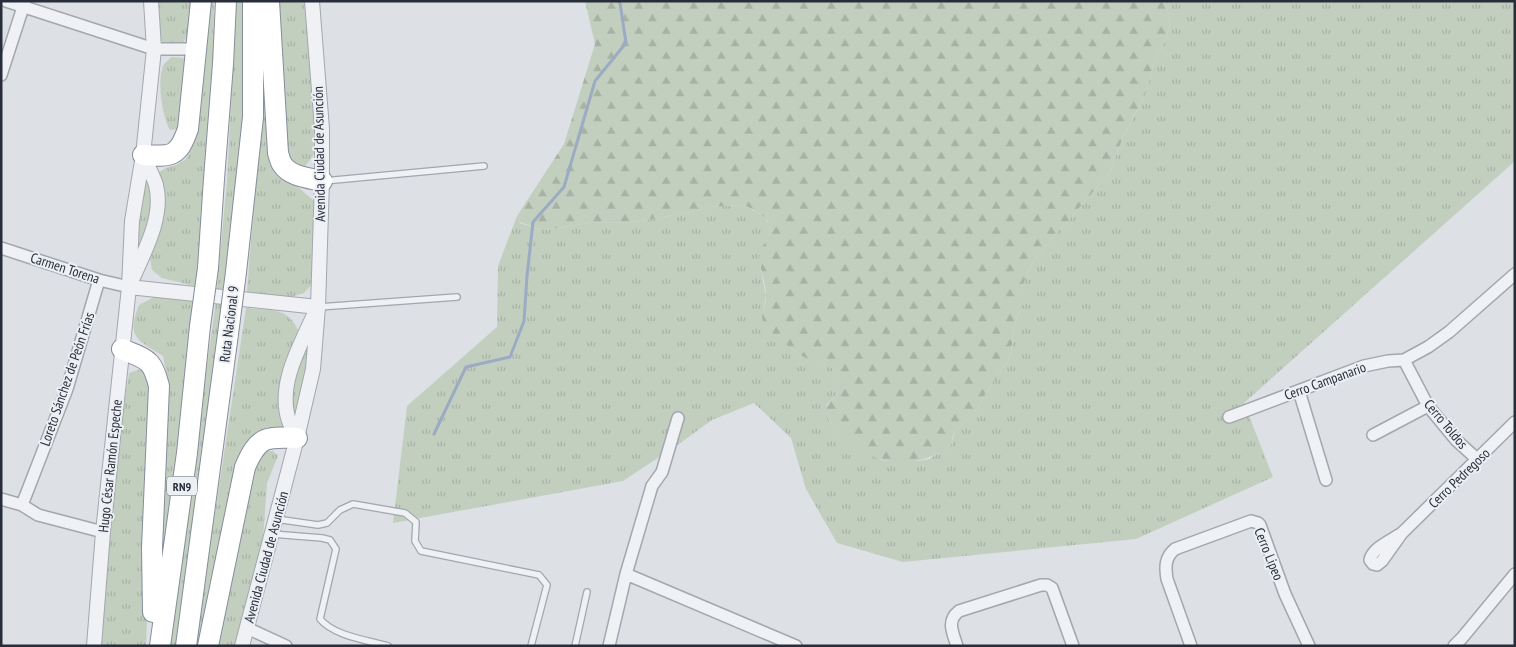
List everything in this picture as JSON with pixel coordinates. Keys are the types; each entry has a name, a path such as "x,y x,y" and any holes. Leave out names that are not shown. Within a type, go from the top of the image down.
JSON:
{"highway":[{"path":"143,155 161,156 175,153 183,144 188,129 201,1"},
{"name":"Ruta Nacional 9","path":"160,646 187,453 208,268 226,1"},
{"name":"Ruta Nacional 9","path":"186,646 236,272 253,117 253,1"},
{"path":"269,1 278,153 282,165 295,175 322,181"},
{"path":"122,349 146,360 152,365 160,386 152,548 154,602 152,646"},
{"path":"208,646 248,459 252,451 269,438 297,438"}],"street":[{"path":"6,1 24,4 154,49 196,48"},
{"name":"Hugo César Ramón Espeche","path":"94,646 103,532 129,287 132,221 143,155 154,49 152,1"},
{"name":"Avenida Ciudad de Asunción","path":"242,646 313,370 318,307 322,129 312,1"},
{"path":"1,75 24,4"},
{"name":"Hugo César Ramón Espeche","path":"129,287 150,238 157,212 158,198 156,185 143,155"},
{"name":"Carmen Torena","path":"1,248 99,280 129,287"},
{"name":"Cerro Campanario","path":"1230,418 1364,366 1404,360 1428,348 1450,332 1515,274"},
{"name":"Loreto Sánchez de Peón Frías","path":"22,505 66,389 99,280"},
{"path":"129,287 318,307"},
{"name":"Avenida Ciudad de Asunción","path":"297,438 288,420 286,397 290,372 318,307"},
{"name":"Cerro Toldos","path":"1404,360 1428,406 1456,440 1478,460"},
{"path":"1299,391 1326,480"},
{"path":"1373,435 1428,406"},
{"path":"610,646 626,574 652,486 662,472 678,418"},
{"name":"Cerro Pedregoso","path":"1402,533 1515,422"},
{"path":"1,499 22,505 38,515 103,532"},
{"name":"Cerro Lipeo","path":"1191,646 1167,579 1165,568 1168,556 1175,549 1251,521 1258,523 1285,594 1309,646"},
{"path":"626,574 796,646"},
{"path":"1454,646 1515,574"},
{"path":"957,646 951,622 954,615 959,611 1041,585 1047,585 1052,588 1073,646"},
{"path":"247,628 286,646"}],"lane":[{"path":"322,181 484,166"},
{"path":"318,307 457,297"},
{"path":"276,519 318,525 327,523 340,510 353,504 405,513 416,522 415,540 421,551 539,575 547,585 531,646"},
{"path":"272,534 330,540 336,549 320,619 334,631 388,646"},
{"path":"575,646 586,592"}],"green space":[{"path":"158,1 194,1 190,33 182,44 166,46 162,42 158,25"},
{"path":"207,1 214,1 213,119 199,287 162,278 152,270 150,258 158,233 156,174 186,159 194,143"},
{"path":"233,1 244,1 245,88 236,221 181,646 166,646 215,309 227,180 233,62"},
{"path":"262,1 281,172 314,201 318,214 314,273 311,285 304,293 291,297 247,292 260,125"},
{"path":"275,1 304,1 317,140 313,156 303,169 288,161"},
{"path":"585,1 1165,1 1170,20 1164,44 1155,59 1146,93 1123,137 1110,172 1050,240 1030,267 1020,292 1020,309 1014,327 1008,361 985,394 980,405 955,432 951,445 934,455 916,461 898,462 880,459 863,452 847,441 834,427 824,410 827,404 835,397 839,388 834,371 824,363 811,360 796,352 764,324 762,314 766,301 766,292 759,259 768,235 769,225 766,219 749,207 742,205 709,207 636,222 588,223 546,230 520,222 517,216 564,144 595,44"},
{"path":"1165,1 1515,1 1515,161 1244,403 1273,477 1136,539 903,562 837,543 806,489 791,438 754,403 712,420 623,481 393,523 407,406 497,327 498,266 517,216 520,223 546,230 588,223 636,222 709,207 746,206 763,216 770,229 760,265 766,296 763,311 765,326 796,352 829,365 834,370 839,388 835,396 826,405 828,419 839,433 857,448 882,460 891,461 929,459 951,445 955,432 980,405 985,394 1008,361 1014,327 1020,309 1020,292 1030,267 1050,240 1110,172 1123,137 1146,93 1155,59 1164,44 1169,29 1170,20"},
{"path":"171,57 183,58 186,63 182,123 178,129 170,130 163,108 160,81 163,66"},
{"path":"149,179 153,217 137,264 136,231 138,209 140,198"},
{"path":"154,297 197,302 178,463 161,563 167,376 163,356 146,346 136,336 134,331 135,316 139,305"},
{"path":"246,308 283,313 294,322 298,330 288,426 256,437 206,646 195,646"},
{"path":"314,336 294,421 291,389 295,370 311,337"},
{"path":"141,369 151,372 156,388 146,646 101,646 112,509 123,407 129,373"},
{"path":"266,451 273,451 278,456 267,483 261,567 238,646 216,646 250,469"}],"waterway":[{"path":"434,434 466,367 510,357 524,321 533,222 564,187 595,81 626,43 620,3 618,1"}]}
